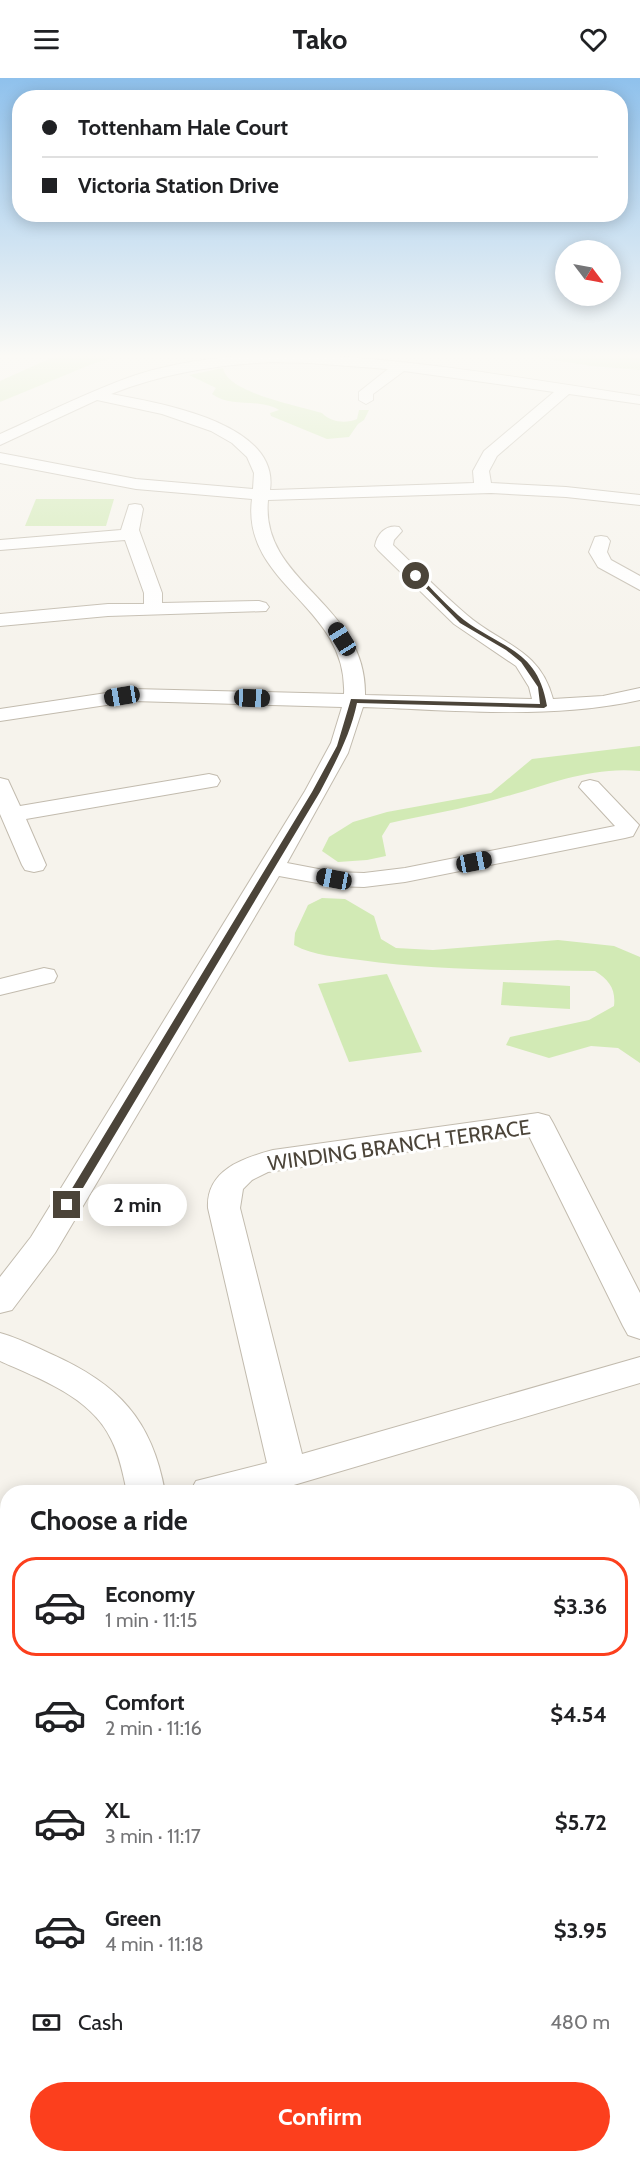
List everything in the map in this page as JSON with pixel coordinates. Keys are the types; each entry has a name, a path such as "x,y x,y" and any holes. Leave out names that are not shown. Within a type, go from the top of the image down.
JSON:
{"street":[{"path":"0,1301 43,1245 272,867 340,746 350,723 354,701 354,679 350,659 342,639 317,605 286,575 264,539 258,511 263,476 260,465 248,450"},
{"path":"483,488 481,471 494,450"},
{"path":"0,458 79,476 145,486 260,495 483,488 565,492 640,500"},
{"path":"135,509 132,534 153,592 153,609"},
{"path":"393,531 385,539 384,546 462,621 508,649 523,661 535,674 541,687 544,706"},
{"path":"0,545 132,534"},
{"path":"601,541 598,552 604,563 640,584"},
{"path":"0,620 108,610 259,607"},
{"path":"0,715 133,695 544,706 593,703 640,694"},
{"path":"12,814 209,781"},
{"path":"0,785 34,865"},
{"path":"272,867 334,879 364,880 405,875 625,831 627,825 590,787"},
{"path":"0,987 44,976"},
{"name":"WINDING BRANCH TERRACE","path":"288,1473 230,1234 224,1199 230,1183 249,1167 273,1160 538,1123 640,1326"},
{"path":"0,1346 77,1380 102,1398 128,1433 144,1485"},
{"path":"238,1485 288,1473 640,1370"}],"green space":[{"path":"36,499 114,499 106,526 25,526"},
{"path":"640,746 640,771 621,770 585,774 484,803 390,823 382,836 386,856 338,862 322,851 329,837 353,822 387,812 491,793 532,759"},
{"path":"322,898 345,899 374,916 381,939 396,948 433,950 558,940 614,946 640,957 640,1063 618,1048 591,1046 549,1058 506,1045 510,1037 589,1020 614,1006 614,995 610,985 595,971 448,968 390,964 318,954 294,945 295,933 308,905"},
{"path":"387,974 422,1052 349,1062 318,984"},
{"path":"503,982 570,986 570,1009 501,1005"}],"route":[{"path":"67,1205 316,792 350,723 354,701 544,706 541,687 535,674 523,661 508,649 473,630 416,576"}]}
